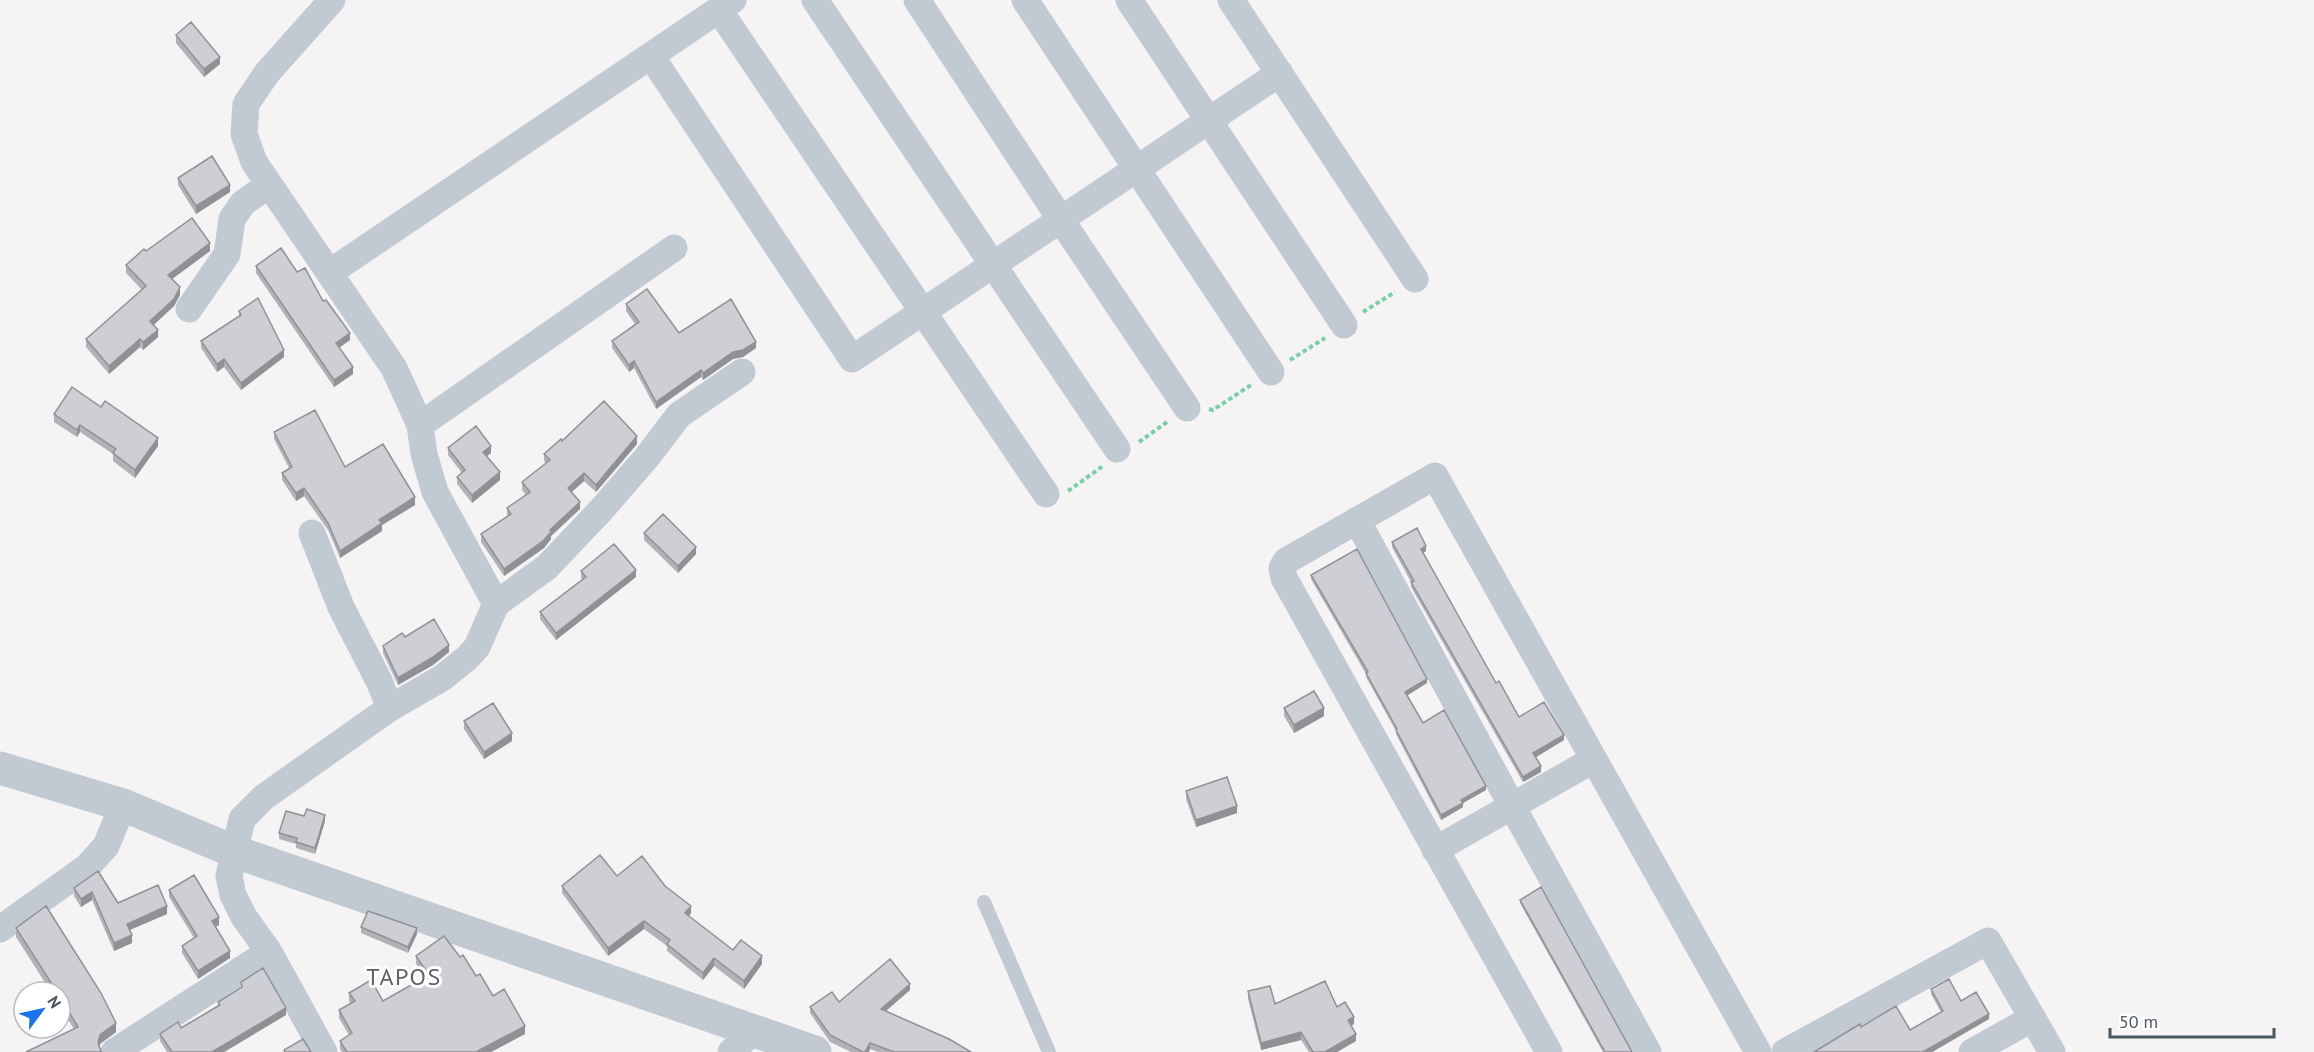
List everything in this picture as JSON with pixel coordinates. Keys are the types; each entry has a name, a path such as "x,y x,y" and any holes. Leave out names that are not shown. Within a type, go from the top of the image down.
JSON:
{"street":[{"path":"332,0 267,73 246,104 244,134 254,162 394,368 420,425 424,454 435,492 496,604"},
{"path":"816,0 1117,449"},
{"path":"916,0 1187,408"},
{"path":"1025,0 1271,372"},
{"path":"1129,0 1344,325"},
{"path":"1231,0 1415,279"},
{"path":"329,273 727,5 923,312 1046,494"},
{"path":"651,56 852,358 1280,73"},
{"path":"189,309 227,254 232,219 243,203 269,185"},
{"path":"420,425 674,248"},
{"path":"324,1052 269,952 244,917 233,895 229,876 242,819 264,797 390,708 442,678 467,658 477,647 496,604 547,567 602,509 647,457 679,415 742,372"},
{"path":"1549,1052 1284,578 1282,568 1286,561 1435,476 1758,1052"},
{"path":"1357,520 1648,1052"},
{"path":"312,533 341,607 379,681 390,708"},
{"path":"1435,850 1593,760"},
{"path":"0,768 123,805 233,851 815,1052"},
{"path":"0,929 87,867 106,846 123,805"},
{"path":"1785,1052 1988,942 2052,1052"},
{"path":"114,1052 269,952"},
{"path":"1972,1052 2033,1018"},
{"path":"731,1052 755,1030"}],"lane":[{"path":"984,902 1049,1052"}],"path":[{"path":"1046,494 1067,492 1114,458 1117,449 1141,441 1187,408 1213,410 1415,279"}],"building":[{"path":"191,22 220,57 204,69 176,35"},
{"path":"212,156 230,185 196,206 178,178"},
{"path":"192,218 210,243 168,275 180,287 174,299 150,321 158,330 143,342 140,339 109,366 86,339 146,286 126,265 144,249 146,251"},
{"path":"281,248 297,272 305,268 323,301 326,300 350,333 336,343 353,367 334,380 256,266"},
{"path":"647,289 679,333 731,299 756,342 743,350 733,352 703,373 701,370 656,402 634,361 629,365 612,341 639,322 626,304"},
{"path":"258,298 284,350 241,383 224,359 217,364 201,341 241,315 239,311"},
{"path":"72,387 101,407 105,401 158,438 135,470 113,453 116,449 80,425 77,430 54,414"},
{"path":"604,401 637,436 596,485 584,473 568,488 580,502 550,530 551,532 544,540 504,569 481,534 511,514 507,508 530,492 522,482 550,460 544,454 561,439 562,441"},
{"path":"315,410 345,467 383,444 415,497 379,520 382,523 340,551 328,523 304,488 296,493 282,473 292,467 274,432"},
{"path":"476,426 491,446 483,452 500,472 472,495 457,477 465,470 448,448"},
{"path":"663,514 696,547 678,566 644,533"},
{"path":"1417,528 1426,546 1421,549 1496,683 1499,681 1519,717 1544,702 1564,735 1533,753 1541,766 1523,777 1411,582 1414,581 1392,542"},
{"path":"614,544 636,570 556,633 540,612 586,577 581,571"},
{"path":"1357,549 1427,679 1405,692 1423,723 1444,710 1486,786 1461,800 1463,803 1441,815 1366,673 1368,672 1311,575"},
{"path":"434,619 449,645 398,678 383,646 402,633 405,637"},
{"path":"1314,691 1324,708 1294,725 1284,708"},
{"path":"493,703 512,733 484,752 464,721"},
{"path":"1227,777 1237,806 1196,820 1186,791"},
{"path":"307,809 325,815 315,848 296,842 297,838 279,833 286,811 304,816"},
{"path":"600,855 617,876 642,856 665,886 691,906 685,913 733,950 741,940 762,956 744,981 714,958 703,973 667,944 670,940 644,921 608,948 562,886"},
{"path":"98,871 118,903 158,885 167,906 127,924 132,935 114,943 92,892 81,899 74,888"},
{"path":"194,875 219,917 212,921 230,951 198,971 182,946 197,936 169,890"},
{"path":"1541,887 1632,1052 1605,1052 1520,900"},
{"path":"46,906 101,993 116,1023 100,1035 98,1043 102,1052 26,1052 51,1040 72,1040 72,1030 78,1027 72,1017 72,980 49,980 16,928"},
{"path":"368,911 417,928 408,947 361,927"},
{"path":"444,936 460,957 463,955 476,976 480,974 493,996 504,989 525,1026 476,1052 347,1052 340,1041 352,1033 339,1010 355,1001 349,993 371,980 383,1001 429,975 416,956"},
{"path":"890,959 910,984 881,1009 949,1039 971,1052 894,1052 870,1043 863,1052 830,1035 810,1007 832,992 839,1002"},
{"path":"263,968 286,1008 212,1052 172,1052 160,1034 178,1022 181,1028 220,1005 218,1002 242,987 241,982"},
{"path":"1949,979 1961,1001 1976,992 1989,1014 1923,1052 1814,1052 1860,1024 1861,1027 1896,1006 1910,1030 1943,1011 1931,989"},
{"path":"1325,981 1337,1007 1345,1002 1354,1017 1348,1020 1356,1034 1325,1052 1313,1052 1301,1032 1261,1043 1248,991 1270,986 1275,1004"},
{"path":"303,1039 311,1052 285,1052 284,1050"}],"district":[{"name":"TAPOS","path":"404,977"}]}
